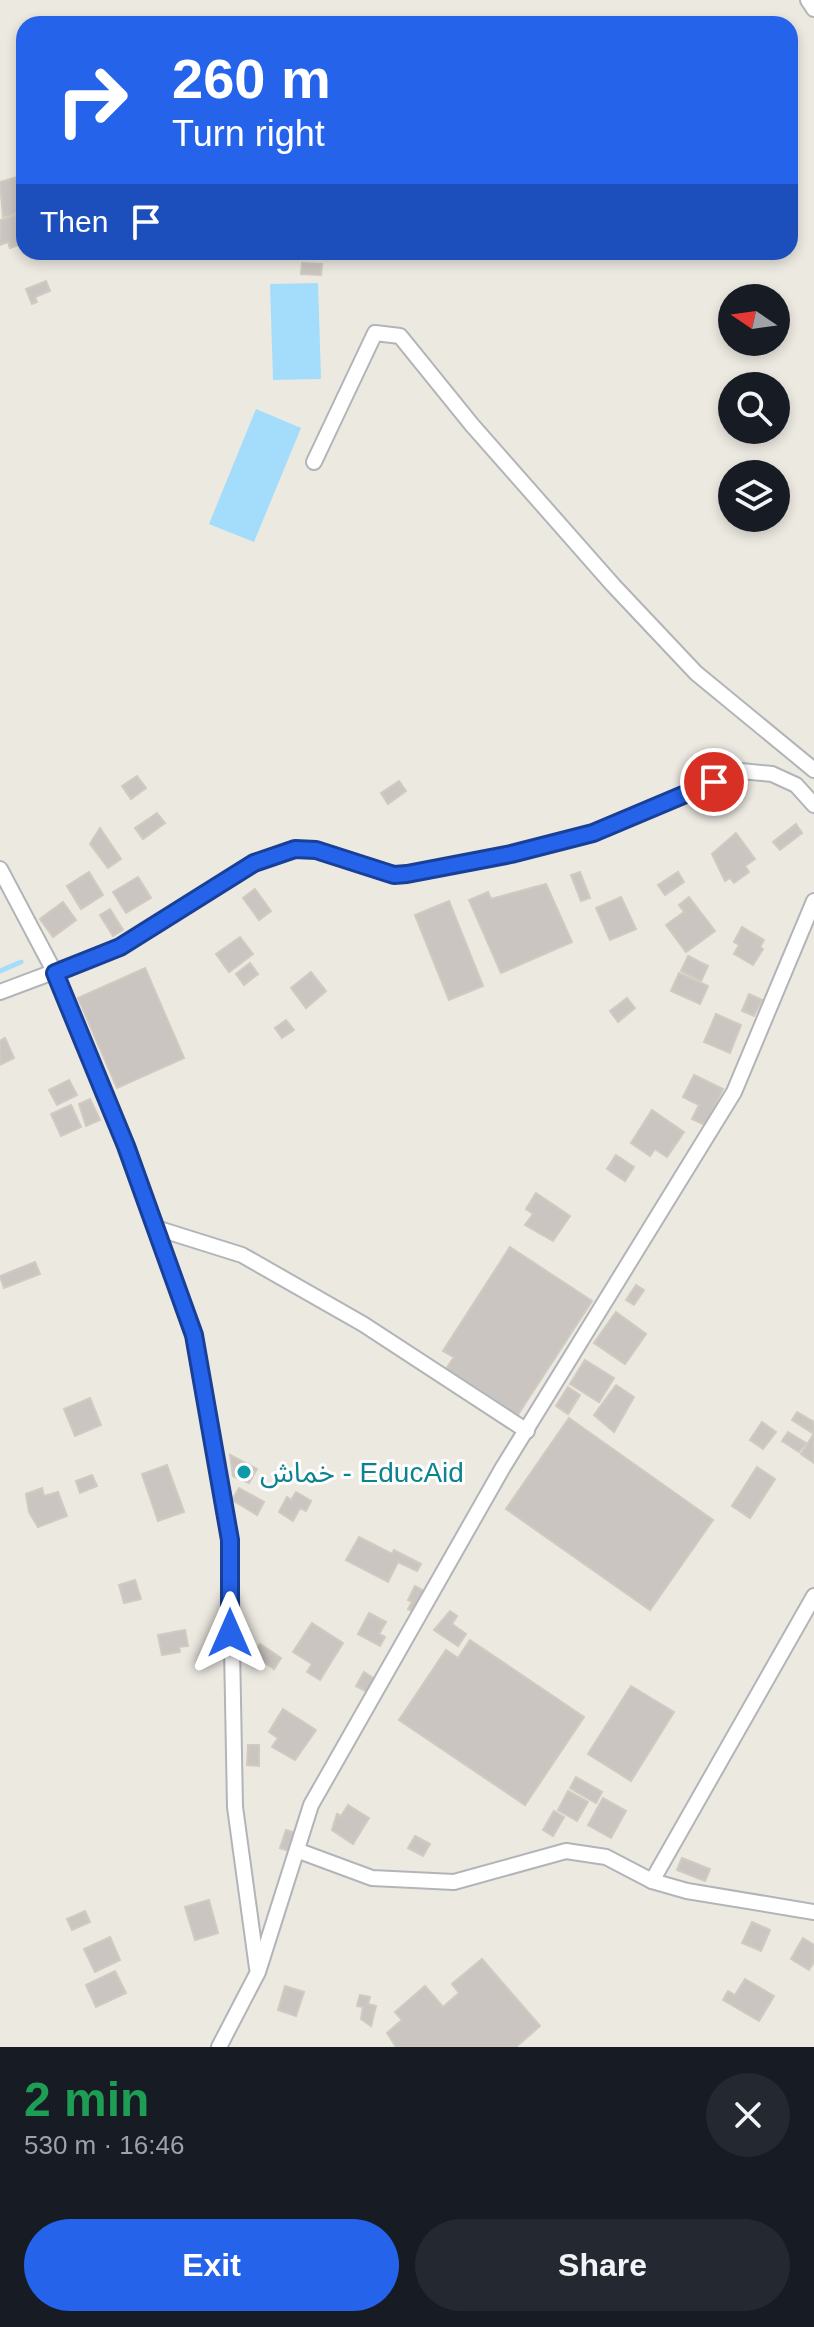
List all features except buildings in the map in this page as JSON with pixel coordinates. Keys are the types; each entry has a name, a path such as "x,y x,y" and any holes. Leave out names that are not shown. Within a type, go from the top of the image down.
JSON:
{"street":[{"path":"808,0 814,9"},
{"path":"314,462 375,333 400,336 532,493 696,673 814,770"},
{"path":"0,992 120,947 254,863 295,849 316,850 394,875 407,874 511,854 593,833 741,771 772,774 796,785 814,805"},
{"path":"0,869 55,973 156,1228 194,1335 230,1540 235,1807 258,1972"},
{"path":"219,2047 258,1972 299,1851 311,1805 527,1431 734,1092 814,901"},
{"path":"156,1228 242,1255 363,1324 527,1431"},
{"path":"652,1881 814,1596"},
{"path":"299,1851 372,1878 454,1882 566,1851 606,1857 652,1881 724,1898 814,1912"}],"water":[{"path":"318,283 321,379 273,380 270,284"},
{"path":"256,409 301,428 254,542 209,524"}],"waterway":[{"path":"0,971 21,962"}],"place":[{"name":"خماش - EducAid","path":"244,1472"}],"route":[{"path":"230,1633 230,1540 194,1335 126,1146 55,973 120,947 254,863 295,849 316,850 394,875 407,874 511,854 593,833 714,782"}]}
